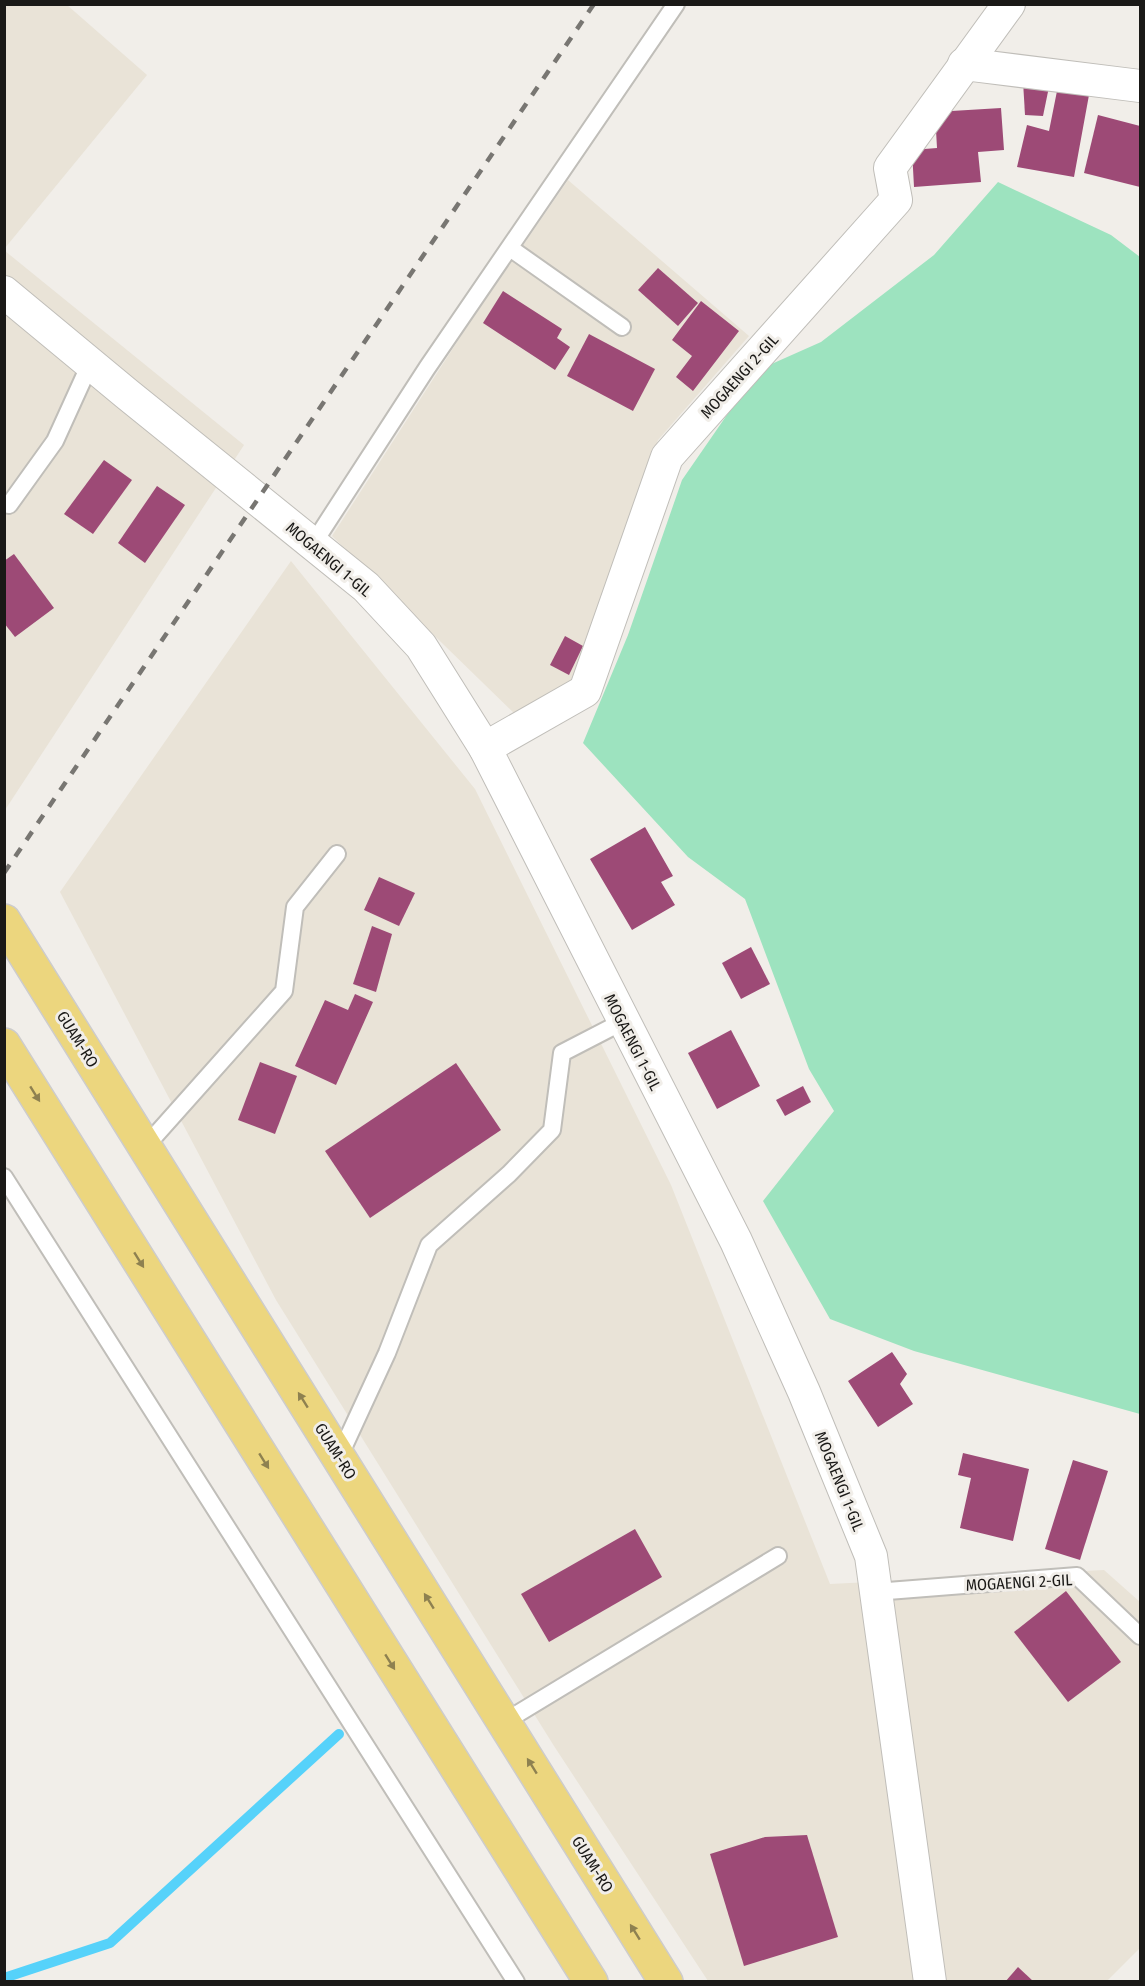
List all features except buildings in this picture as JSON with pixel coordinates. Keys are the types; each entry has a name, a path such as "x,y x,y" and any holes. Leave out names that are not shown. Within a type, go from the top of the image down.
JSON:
{"main road":[{"name":"GUAM-RO","path":"4,921 666,1982"},
{"path":"4,1045 591,1982"}],"street":[{"name":"MOGAENGI 2-GIL","path":"485,748 585,691 667,457 896,200 890,168 1009,4"},
{"path":"964,64 1140,86"},
{"name":"MOGAENGI 1-GIL","path":"4,292 366,587 421,646 485,748 622,1022 736,1241 804,1392 871,1556 930,1982"}],"lane":[{"path":"313,544 427,368 676,4"},
{"path":"510,248 622,327"},
{"path":"9,505 55,441 90,364"},
{"path":"145,1147 284,991 295,907 337,854"},
{"path":"339,1457 387,1353 429,1245 509,1174 552,1130 562,1053 622,1022"},
{"path":"4,1177 516,1982"},
{"path":"504,1722 777,1556"},
{"name":"MOGAENGI 2-GIL","path":"875,1592 1077,1576 1140,1636"}],"shaded area":[{"path":"5,4 67,5 147,75 5,248"},
{"path":"568,180 749,336 658,440 569,686 517,716 332,536 468,325"},
{"path":"5,251 244,445 5,810"},
{"path":"291,561 475,789 671,1185 830,1584 1104,1570 1140,1602 1140,1948 1107,1981 708,1981 554,1746 276,1300 60,892"}],"green space":[{"path":"998,182 1111,235 1140,257 1140,1414 914,1351 830,1319 763,1201 834,1111 809,1069 745,899 688,857 583,743 628,635 682,480 758,370 821,342 934,255"}],"waterway":[{"path":"4,1978 110,1943 339,1734"}],"railway":[{"path":"4,873 594,4"}]}
